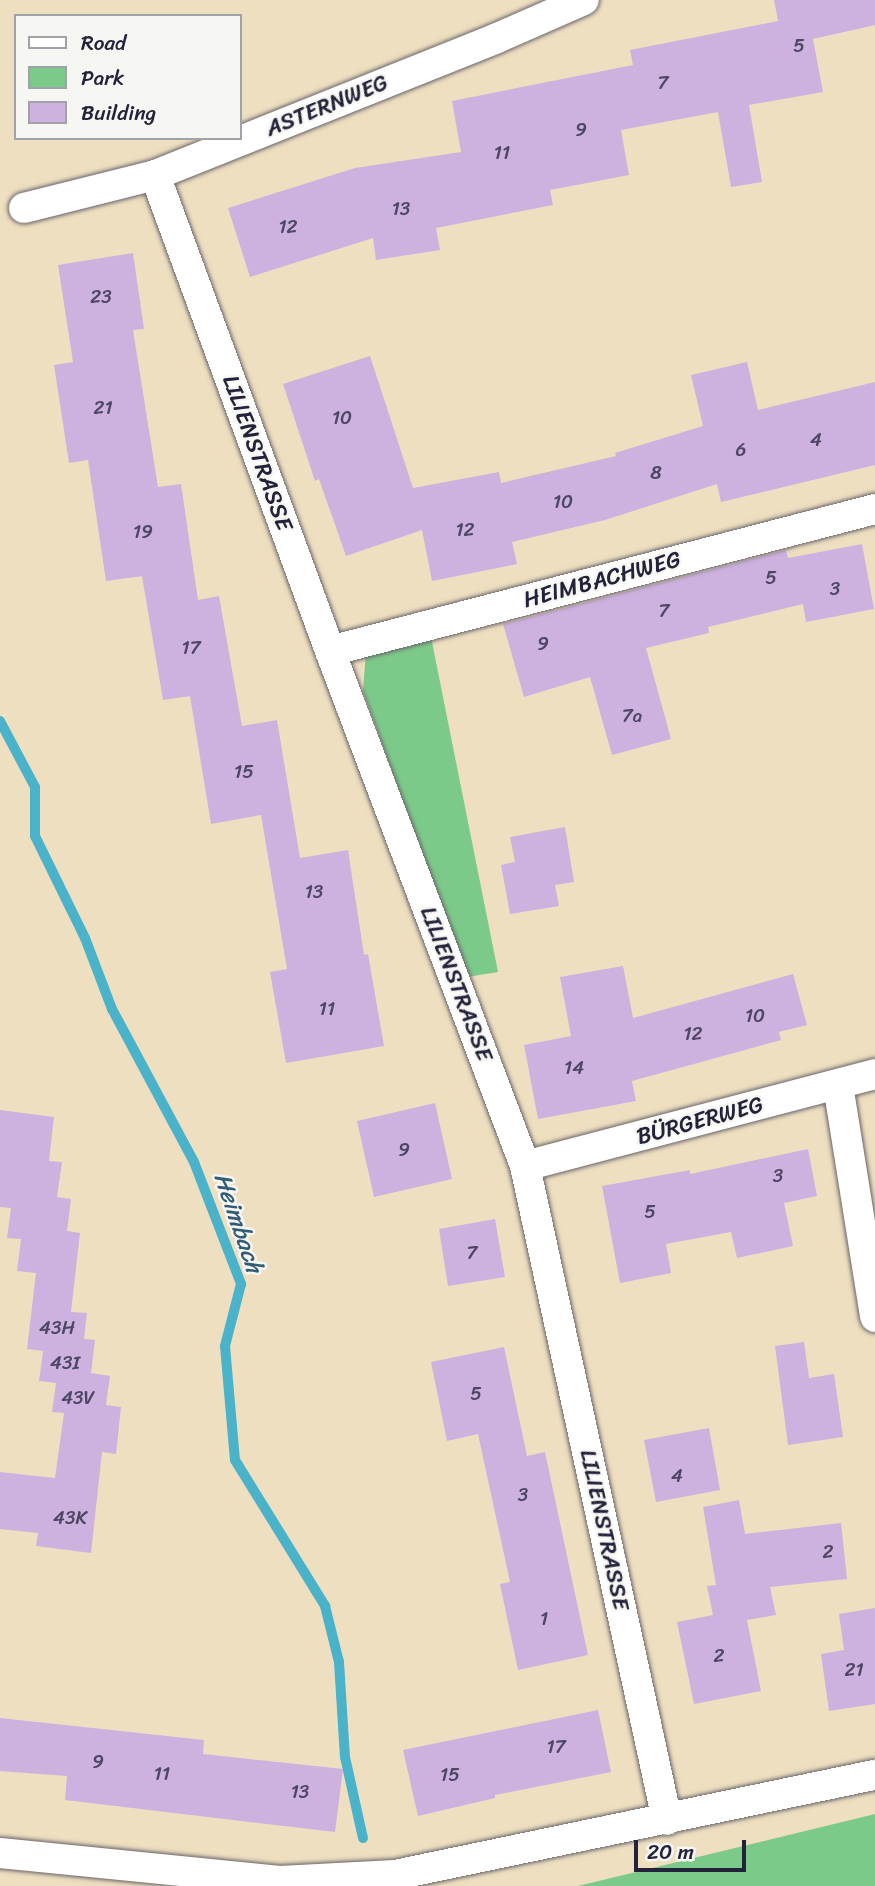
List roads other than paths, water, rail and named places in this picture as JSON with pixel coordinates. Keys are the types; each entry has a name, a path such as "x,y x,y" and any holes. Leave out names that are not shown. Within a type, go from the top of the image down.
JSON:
{"street":[{"name":"ASTERNWEG","path":"24,208 155,175 495,39 584,0"},
{"name":"LILIENSTRASSE","path":"155,175 330,651 525,1166 667,1820"},
{"name":"HEIMBACHWEG","path":"330,651 875,509"},
{"name":"BÜRGERWEG","path":"525,1166 875,1074"},
{"path":"838,1085 875,1317"},
{"path":"0,1853 280,1881 395,1875 875,1775"}],"waterway":[{"name":"Heimbach","path":"0,721 35,787 35,836 85,938 112,1009 194,1162 241,1284 225,1346 235,1460 325,1606 339,1662 345,1757 363,1838"}]}
